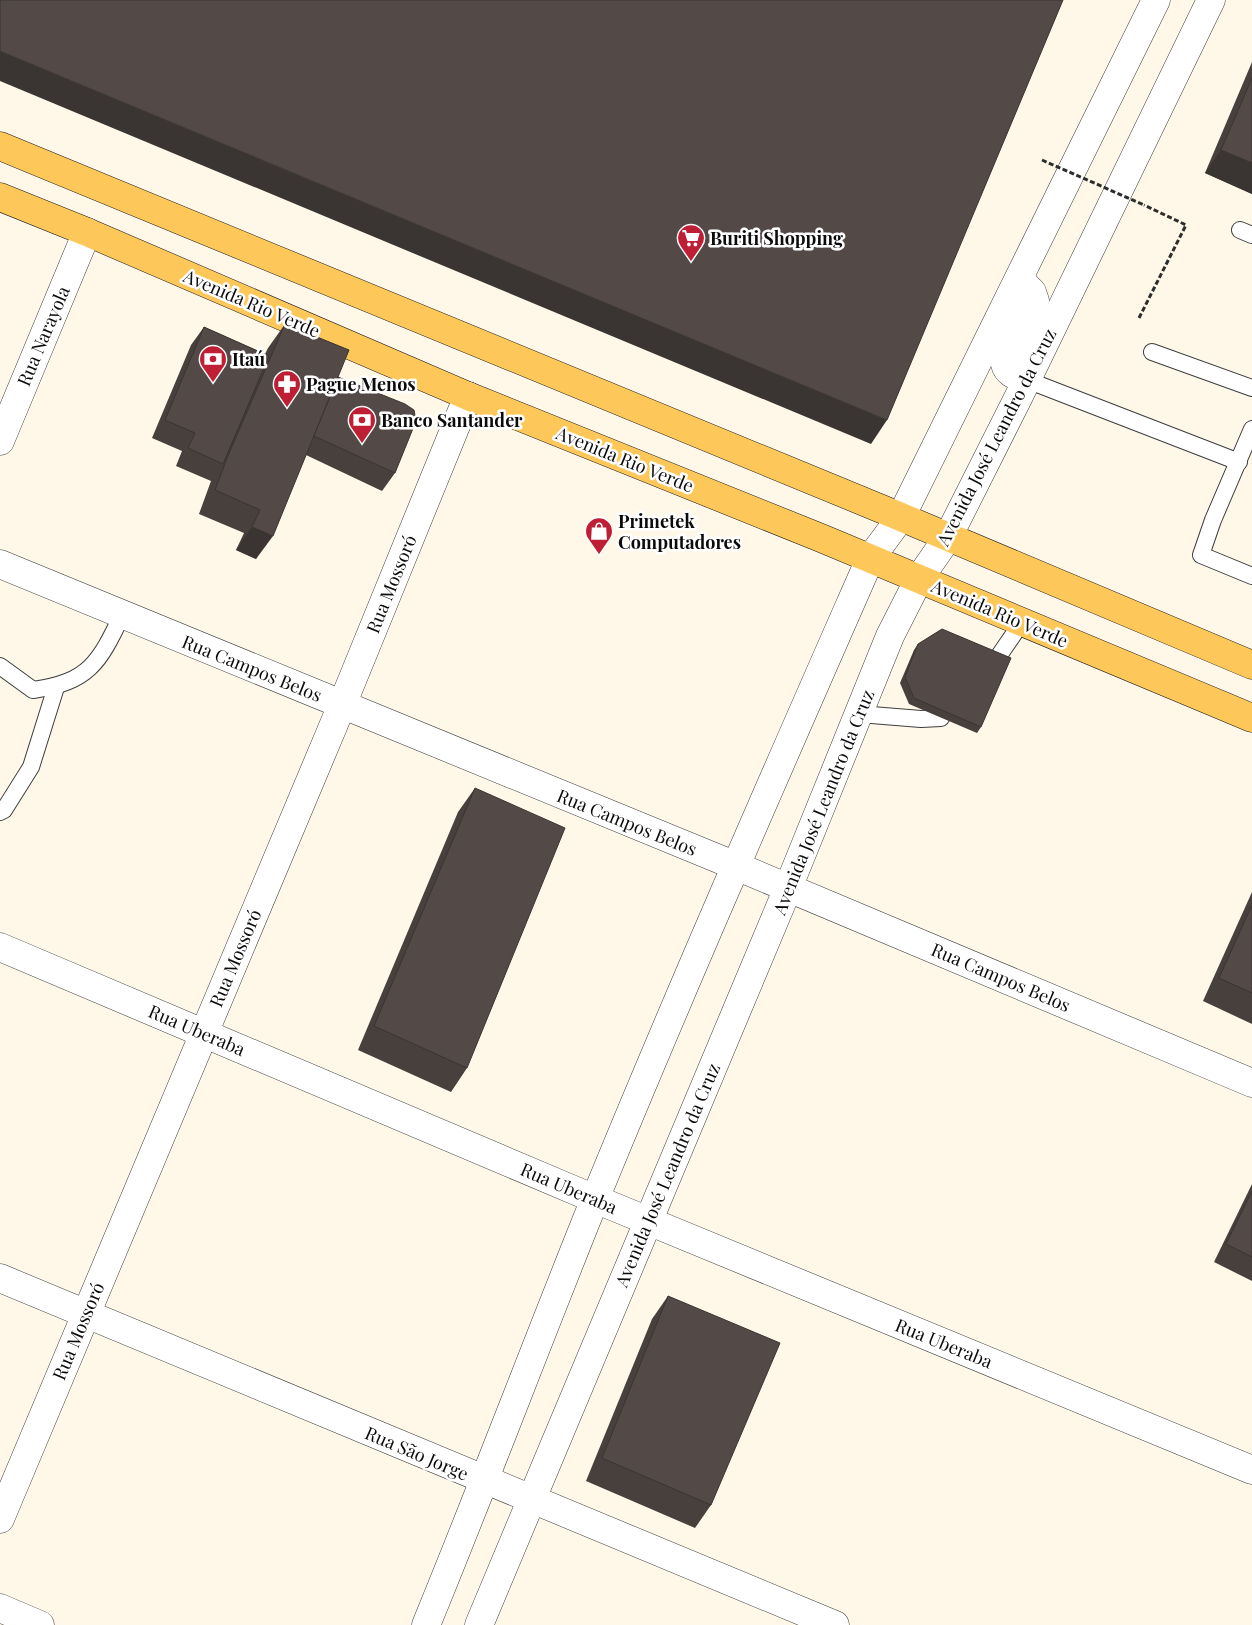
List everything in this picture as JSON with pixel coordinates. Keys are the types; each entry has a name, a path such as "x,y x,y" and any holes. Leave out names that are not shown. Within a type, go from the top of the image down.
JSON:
{"main road":[{"path":"0,146 901,517 1252,665"},
{"name":"Avenida Rio Verde","path":"0,197 87,232 468,396 870,558 1252,718"}],"street":[{"path":"426,1625 485,1481 595,1199 736,866 870,558 901,517 1156,0"},
{"name":"Avenida José Leandro da Cruz","path":"479,1625 788,888 890,636 919,579 948,537 1028,380 1212,0"},
{"name":"Rua Narayola","path":"0,441 87,232"},
{"path":"1019,279 1032,292 1035,301 1005,364 1011,374 1028,380"},
{"name":"Rua Mossoró","path":"0,1519 342,705 468,396"},
{"name":"Rua Campos Belos","path":"0,564 736,866 1252,1083"},
{"name":"Rua Uberaba","path":"0,947 595,1199 1252,1470"},
{"name":"Rua São Jorge","path":"0,1278 835,1625"},
{"path":"0,1608 40,1625"}],"lane":[{"path":"1152,352 1252,388"},
{"path":"1028,380 1239,462"},
{"path":"1252,429 1213,520 1201,555 1252,576"},
{"path":"0,666 33,690 56,687 74,681 94,664 106,648 122,614"},
{"path":"996,660 1022,622"},
{"path":"0,812 4,810 31,767 56,687"},
{"path":"859,714 921,719 941,718"}],"path":[{"path":"1042,160 1186,224 1139,318"}],"building":[{"name":"Buriti Shopping","path":"0,0 1063,0 887,420 0,51"},
{"path":"1252,78 1252,163 1221,150"},
{"path":"285,324 349,350 273,536 252,527 260,510 215,490"},
{"path":"204,327 269,356 223,464 188,448 195,433 165,420"},
{"path":"338,377 405,404 414,410 416,421 395,473 314,436"},
{"path":"942,629 1011,658 981,727 914,698 905,677 918,644"},
{"path":"475,788 565,828 467,1068 374,1026"},
{"path":"1252,905 1252,993 1219,978"},
{"path":"1252,1191 1252,1257 1226,1244"},
{"path":"668,1296 780,1343 711,1505 602,1458"}],"place":[{"name":"Buriti Shopping","path":"691,262"},
{"name":"Itaú","path":"213,383"},
{"name":"Pague Menos","path":"287,408"},
{"name":"Banco Santander","path":"362,444"},
{"name":"Primetek Computadores","path":"599,555"}]}
